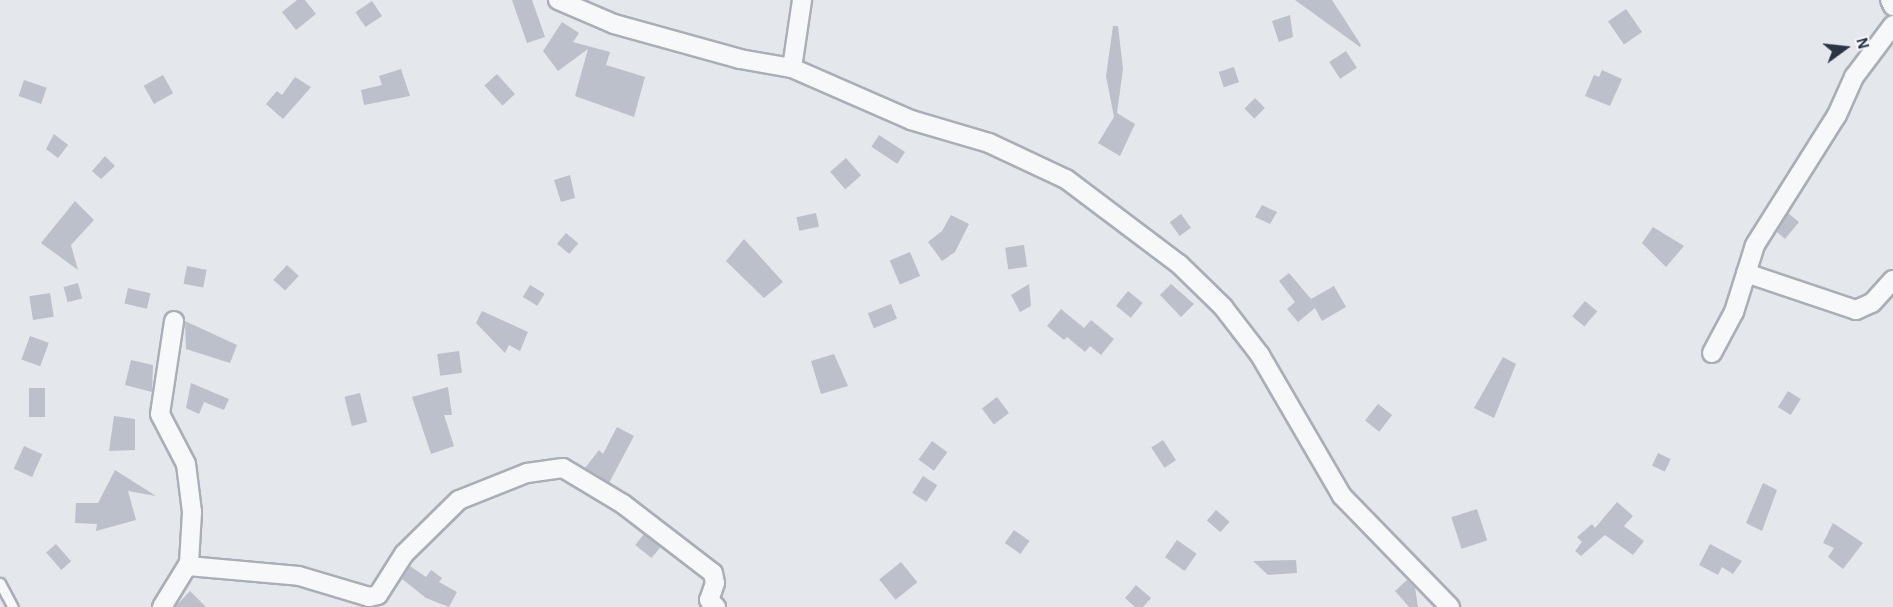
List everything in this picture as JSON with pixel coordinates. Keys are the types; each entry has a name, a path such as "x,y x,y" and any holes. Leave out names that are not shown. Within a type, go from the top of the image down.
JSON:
{"street":[{"path":"558,0 614,24 740,59 792,68 911,120 989,143 1066,179 1179,264 1223,307 1260,355 1342,496 1450,607"},
{"path":"792,68 802,0"},
{"path":"1890,0 1893,6"},
{"path":"1712,353 1734,312 1755,245 1837,115 1854,77 1893,25"},
{"path":"1746,273 1856,310 1872,303 1893,280"},
{"path":"162,607 188,566 192,512 186,464 160,414 174,321"},
{"path":"188,566 299,576 369,597 378,595 404,554 459,500 528,473 563,468 623,504 713,573 715,583 709,600 716,607"}],"lane":[{"path":"0,583 13,607"}],"building":[{"path":"297,0 305,0 316,14 296,30 282,12"},
{"path":"512,0 532,0 545,37 527,43"},
{"path":"1295,0 1332,0 1361,45 1360,47"},
{"path":"372,1 382,16 365,27 355,12"},
{"path":"1626,9 1642,32 1624,45 1608,22"},
{"path":"1290,15 1293,37 1279,42 1272,21"},
{"path":"562,22 579,33 573,42 610,52 606,65 645,77 634,117 575,96 588,49 558,71 543,51"},
{"path":"1113,26 1118,26 1123,69 1117,113 1135,124 1120,156 1098,143 1114,117 1106,76"},
{"path":"1346,51 1357,68 1340,79 1329,62"},
{"path":"1234,67 1239,82 1224,87 1219,72"},
{"path":"401,69 410,96 364,105 361,90 382,85 379,76"},
{"path":"1602,70 1622,79 1610,106 1585,96 1594,75 1599,77"},
{"path":"497,74 515,94 502,105 484,85"},
{"path":"163,75 173,93 154,104 144,86"},
{"path":"295,77 311,87 283,119 266,104 277,91 282,95"},
{"path":"24,80 47,88 41,104 18,96"},
{"path":"1255,98 1265,108 1254,119 1244,109"},
{"path":"54,134 68,145 58,158 46,149"},
{"path":"879,135 905,152 897,164 871,147"},
{"path":"105,156 115,166 101,179 92,171"},
{"path":"846,158 861,175 845,189 830,172"},
{"path":"570,175 575,198 561,202 554,180"},
{"path":"75,201 94,220 71,245 78,270 41,243"},
{"path":"1262,205 1277,212 1270,224 1255,217"},
{"path":"816,213 819,227 799,231 796,217"},
{"path":"1788,213 1799,222 1785,239 1777,232"},
{"path":"1181,214 1191,228 1180,236 1170,222"},
{"path":"951,215 969,224 955,252 942,261 928,242 942,231"},
{"path":"1653,227 1684,246 1666,267 1642,243"},
{"path":"566,233 578,243 569,254 557,244"},
{"path":"744,239 783,282 764,298 726,261"},
{"path":"1024,245 1027,267 1008,269 1005,248"},
{"path":"910,252 920,276 900,285 890,261"},
{"path":"287,265 299,276 285,291 273,280"},
{"path":"187,266 207,270 203,287 184,284"},
{"path":"1289,273 1311,299 1334,286 1346,307 1322,321 1315,308 1298,322 1287,309 1295,302 1279,281"},
{"path":"78,283 82,298 68,302 64,287"},
{"path":"1029,284 1031,306 1020,312 1011,295"},
{"path":"1171,284 1194,304 1181,317 1160,295"},
{"path":"530,285 545,294 537,306 523,297"},
{"path":"128,288 150,293 147,309 124,304"},
{"path":"1128,291 1143,303 1131,318 1116,306"},
{"path":"50,293 54,317 33,320 29,296"},
{"path":"1585,301 1597,311 1584,327 1572,316"},
{"path":"891,304 897,319 874,328 868,313"},
{"path":"1061,309 1084,328 1091,320 1114,339 1101,355 1090,346 1085,352 1067,337 1064,340 1047,326"},
{"path":"482,311 528,332 520,351 509,345 505,353 476,323"},
{"path":"185,321 237,345 230,363 186,349"},
{"path":"30,336 49,343 40,366 21,359"},
{"path":"459,351 462,373 440,376 437,354"},
{"path":"834,354 848,386 821,394 811,361"},
{"path":"1503,357 1516,364 1494,418 1474,408"},
{"path":"131,360 153,365 152,392 125,385"},
{"path":"191,383 229,399 224,410 204,402 199,414 186,408"},
{"path":"448,387 452,415 444,415 454,446 431,454 412,397"},
{"path":"29,388 45,388 45,417 29,417"},
{"path":"1788,391 1801,399 1791,415 1778,407"},
{"path":"360,393 367,422 352,426 344,397"},
{"path":"997,397 1009,413 994,424 982,408"},
{"path":"1378,404 1392,415 1379,432 1365,421"},
{"path":"114,416 135,419 135,450 109,451"},
{"path":"617,427 634,436 609,483 585,468 599,450 603,454"},
{"path":"1163,440 1176,460 1164,468 1151,448"},
{"path":"932,441 947,452 934,471 918,460"},
{"path":"24,446 42,454 32,477 14,469"},
{"path":"1658,453 1671,459 1665,472 1652,466"},
{"path":"115,470 156,496 128,491 136,520 96,531 97,524 75,523 76,503 98,503"},
{"path":"923,476 937,485 926,502 912,493"},
{"path":"1763,483 1777,490 1762,531 1746,523"},
{"path":"1617,502 1633,516 1624,526 1644,541 1633,555 1605,535 1581,556 1575,551 1582,542 1577,537 1592,524 1595,528"},
{"path":"1477,509 1487,540 1462,549 1451,517"},
{"path":"1216,510 1230,522 1220,532 1207,521"},
{"path":"1833,523 1863,543 1843,569 1828,557 1834,548 1823,543"},
{"path":"1014,530 1030,541 1020,554 1005,543"},
{"path":"644,534 660,547 652,558 635,545"},
{"path":"1177,540 1197,554 1185,571 1165,557"},
{"path":"56,544 71,561 61,570 46,553"},
{"path":"1710,544 1742,561 1733,574 1722,567 1718,575 1699,565"},
{"path":"1296,560 1297,573 1268,575 1253,561"},
{"path":"901,562 917,582 896,600 879,580"},
{"path":"410,566 426,577 431,570 442,578 439,582 457,592 449,607 426,598 402,579"},
{"path":"1407,580 1415,588 1418,607 1409,607 1395,591"},
{"path":"1136,585 1151,598 1143,607 1135,607 1125,598"},
{"path":"190,591 206,607 175,607"}]}
